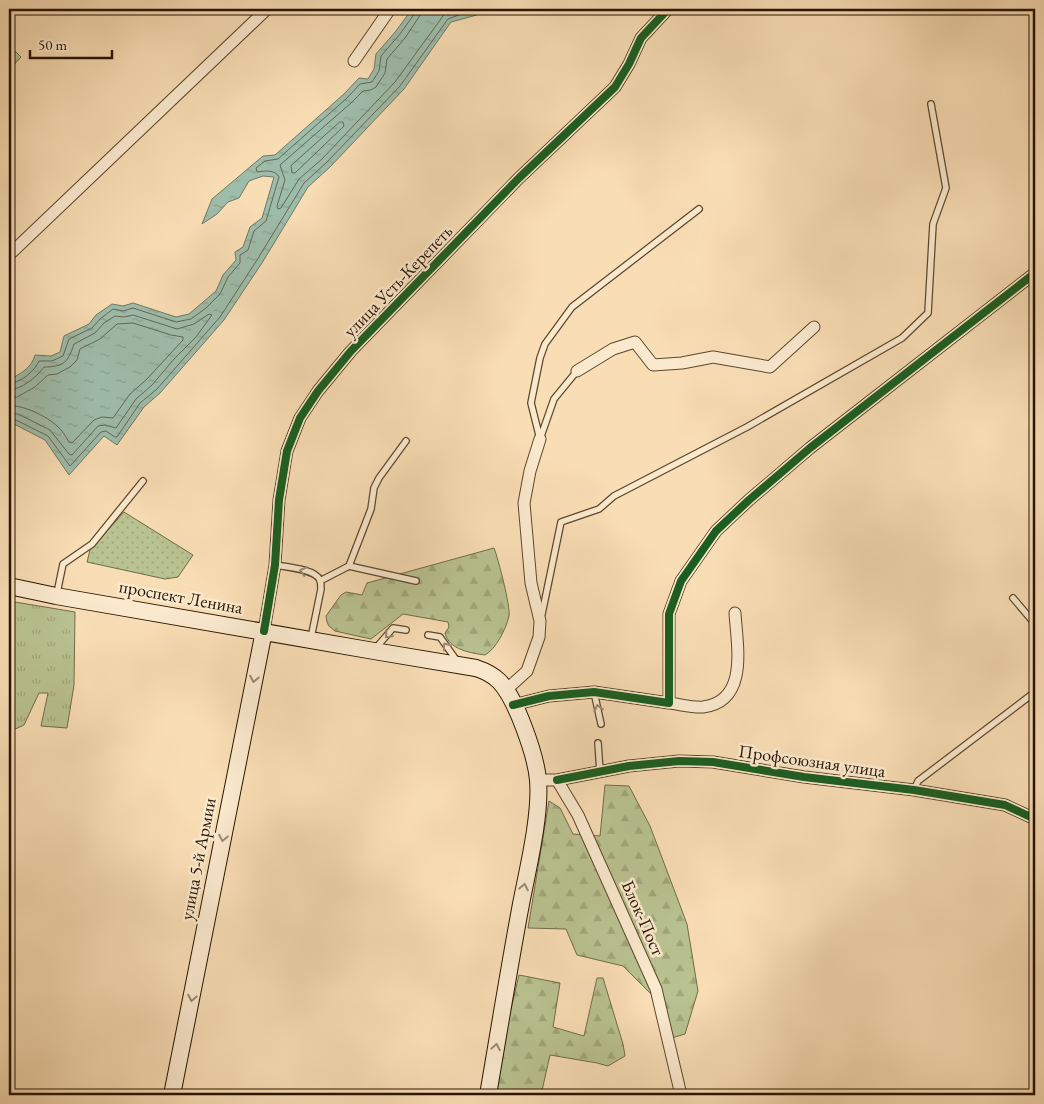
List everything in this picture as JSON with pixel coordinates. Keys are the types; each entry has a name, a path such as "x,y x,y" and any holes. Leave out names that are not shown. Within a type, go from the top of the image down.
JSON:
{"main road":[{"name":"проспект Ленина","path":"9,586 56,596 476,668 492,676 506,690"},
{"name":"улица 5-й Армии","path":"172,1095 264,631"},
{"path":"488,1095 534,832 538,780 528,739 506,690"}],"street":[{"path":"9,255 268,9"},
{"path":"354,61 390,9"},
{"name":"улица Усть-Керепеть","path":"264,631 275,565 279,500 287,451 300,418 318,391 351,351 506,192 615,87 629,64 641,38 668,9"},
{"path":"669,703 669,614 681,581 716,531 810,448 1035,273"},
{"path":"576,371 613,349 635,342 653,366 682,363 713,356 770,367 814,327"},
{"path":"506,690 527,671 539,637 540,620 531,583 524,502 530,471 540,439"},
{"path":"513,705 549,696 594,692 702,707 721,702 734,688 737,670 735,614"},
{"name":"Профсоюзная улица","path":"557,780 629,766 679,761 713,762 804,777 914,790 1006,805 1035,819"},
{"path":"538,780 557,780"},
{"name":"Блок-Пост","path":"557,780 578,815 656,989 681,1095"}],"lane":[{"path":"540,620 561,522 598,509 614,496 747,427 902,338 928,313 933,224 946,188 931,104"},
{"path":"540,439 531,403 540,358 545,344 572,307 699,209"},
{"path":"540,439 554,399 576,371"},
{"path":"349,566 371,510 374,488 406,441"},
{"path":"56,596 63,564 92,544 143,481"},
{"path":"275,565 308,572 320,580 321,588 310,640"},
{"path":"320,580 349,566 416,581"},
{"path":"1013,598 1035,624"},
{"path":"374,651 393,628 406,630"},
{"path":"428,635 440,637 460,665"},
{"path":"594,692 602,724"},
{"path":"914,790 918,781 1035,692"},
{"path":"598,743 600,772"}],"green space":[{"path":"9,45 21,57 9,70"},
{"path":"124,512 193,555 178,577 165,579 87,562 90,550"},
{"path":"494,548 506,594 509,616 500,638 485,655 461,650 451,643 445,633 449,627 448,622 403,614 371,639 335,631 327,622 326,616 341,595 346,592 362,595 367,583"},
{"path":"9,601 75,612 74,685 67,728 41,726 48,693 39,693 24,725 9,732"},
{"path":"605,785 629,786 650,826 687,924 698,991 685,1034 665,1040 652,995 623,966 577,955 566,929 528,928 549,801 560,808 573,834 600,836"},
{"path":"519,975 560,983 553,1027 584,1036 597,978 603,978 625,1056 608,1066 550,1055 541,1095 491,1095"}],"water":[{"path":"412,9 482,9 477,15 451,22 404,89 330,167 308,187 262,263 224,320 160,393 144,407 117,445 104,436 69,475 45,440 14,424 9,428 9,380 28,367 35,355 51,356 60,352 64,336 89,324 96,315 112,304 123,306 133,303 176,317 189,314 216,291 223,275 236,260 235,252 243,247 250,227 262,218 274,177 263,176 249,181 239,198 228,202 217,214 202,224 212,199 263,156 275,155 344,94 359,78 368,79 374,69 376,54"}],"cycle path":[{"path":"264,631 275,565 279,500 287,451 300,418 318,391 351,351 519,178 615,87 629,64 641,38 668,9"},
{"path":"513,705 549,696 594,692 669,703 669,614 681,581 716,531 810,448 1035,273"},
{"path":"557,780 629,766 679,761 713,762 804,777 914,790 1005,805 1035,819"}]}
